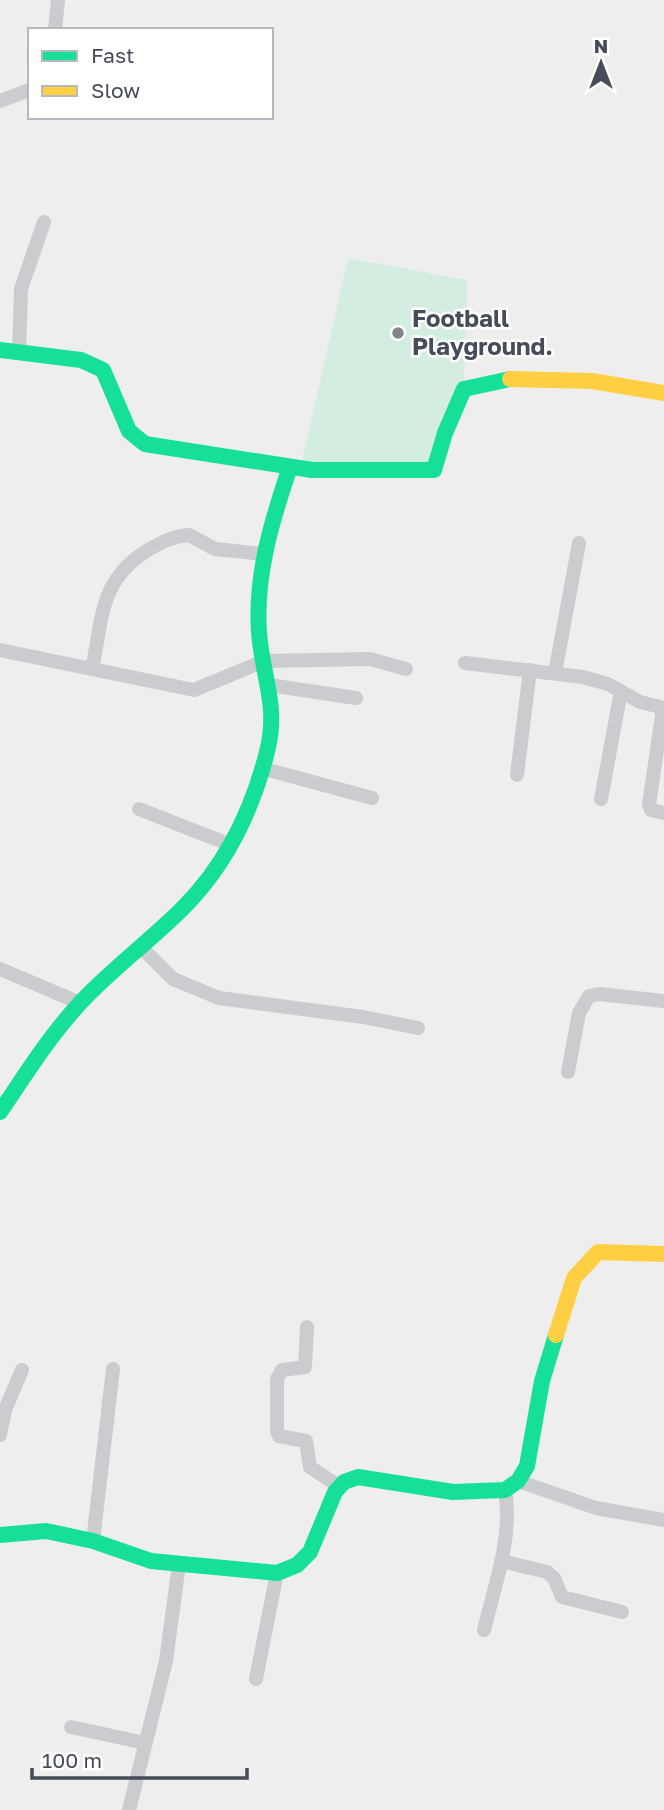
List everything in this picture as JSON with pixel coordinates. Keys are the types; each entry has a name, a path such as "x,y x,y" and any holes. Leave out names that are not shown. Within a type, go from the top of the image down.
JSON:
{"street":[{"path":"55,28 58,0"},
{"path":"0,101 28,91"},
{"path":"19,353 21,289 44,222"},
{"path":"0,350 81,360 103,370 129,431 145,444 290,467 417,472 434,470 445,433 464,389 483,382 580,380 629,383 664,393"},
{"path":"0,1112 80,1003 198,890 231,845 249,807 273,728 258,601 264,554 290,467"},
{"path":"92,669 108,593 115,577 139,556 165,540 189,535 215,549 264,554"},
{"path":"555,673 579,543"},
{"path":"0,650 194,690 264,661 370,659 406,669"},
{"path":"465,663 555,673 608,684 640,702 664,708 649,805 651,810 664,813"},
{"path":"517,775 530,670"},
{"path":"269,685 356,698"},
{"path":"601,799 621,691"},
{"path":"261,768 372,798"},
{"path":"139,809 231,845"},
{"path":"140,946 173,979 219,998 351,1015 418,1028"},
{"path":"0,969 80,1003"},
{"path":"568,1072 579,1013 589,996 599,994 664,1001"},
{"path":"484,1630 501,1561 511,1486 527,1466 542,1381 574,1278 598,1252 664,1254"},
{"path":"307,1327 305,1367 282,1370 277,1379 277,1431 279,1436 306,1441 310,1467 337,1485"},
{"path":"93,1541 113,1369"},
{"path":"0,1435 5,1410 22,1370"},
{"path":"0,1535 46,1531 93,1541 151,1561 277,1573 293,1569 308,1555 321,1534 337,1485 347,1478 358,1477 453,1492 511,1486 596,1508 664,1520"},
{"path":"501,1561 547,1572 554,1578 562,1597 622,1612"},
{"path":"129,1810 166,1661 178,1564"},
{"path":"256,1678 277,1573"},
{"path":"71,1727 145,1743"}],"green space":[{"name":"Football Playground.","path":"348,258 467,280 464,387 434,470 301,466"}],"traffic: fast":[{"path":"0,350 81,360 103,370 129,431 145,444 312,470 434,470 445,433 464,389 510,379"},
{"path":"0,1112 70,1014 198,891 225,855 245,816 261,774 270,735 271,705 259,632 262,569 271,527 290,467"},
{"path":"0,1535 46,1531 93,1541 151,1561 277,1573 297,1565 310,1552 335,1492 344,1482 358,1477 453,1492 505,1490 518,1481 527,1466 542,1381 556,1335"}],"traffic: slow":[{"path":"510,379 592,381 664,393"},
{"path":"556,1335 574,1278 598,1252 664,1254"}],"place":[{"name":"Football Playground.","path":"398,333"}]}
